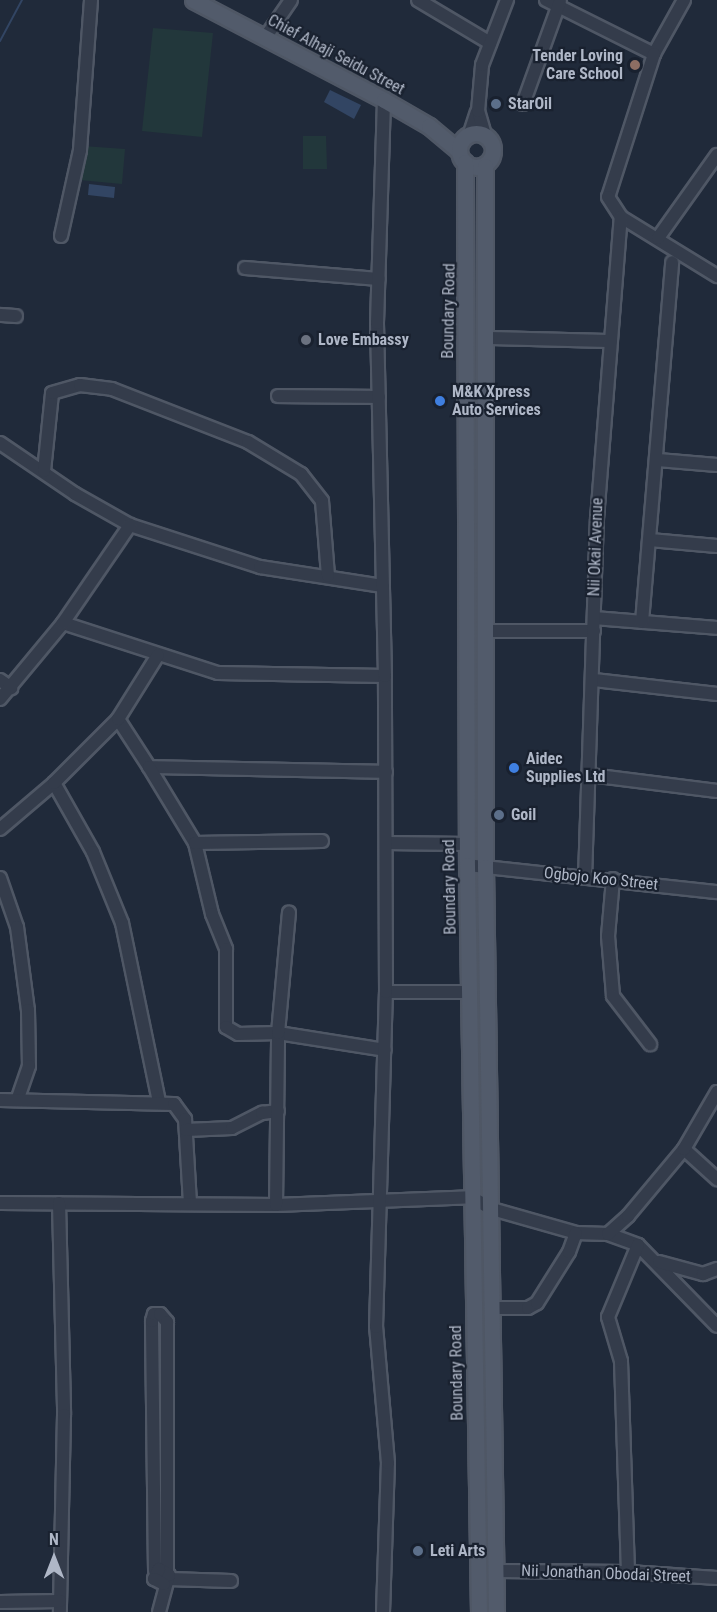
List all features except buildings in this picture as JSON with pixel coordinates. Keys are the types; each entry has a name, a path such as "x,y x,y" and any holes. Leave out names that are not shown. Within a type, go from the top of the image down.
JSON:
{"main road":[{"name":"Chief Alhaji Seidu Street","path":"193,0 429,126 462,157"},
{"name":"Chief Alhaji Seidu Street","path":"429,126 474,134"},
{"path":"485,166 462,157 474,134 493,153 485,166 487,338 485,867 492,1209 496,1612"},
{"name":"Boundary Road","path":"462,157 467,865 479,1612"}],"street":[{"path":"61,236 80,150 91,0"},
{"path":"265,38 291,0"},
{"path":"418,0 490,43"},
{"path":"474,134 482,65 507,0"},
{"path":"684,0 654,54 609,190 611,206 621,217 717,276"},
{"path":"522,104 555,2 654,54"},
{"path":"383,1612 388,1463 376,1364 386,992 385,676 378,279 384,100"},
{"path":"658,238 717,155"},
{"name":"Nii Okai Avenue","path":"585,878 594,680 597,508 621,217"},
{"path":"642,622 658,460 672,262"},
{"path":"245,268 378,279"},
{"path":"0,315 16,316"},
{"path":"487,338 611,341"},
{"path":"44,471 52,393 80,385 112,389 248,441 301,474 322,501 328,576"},
{"path":"278,396 380,397"},
{"path":"0,442 130,525 260,567 383,586"},
{"path":"658,460 717,465"},
{"path":"0,699 63,623 130,525"},
{"path":"650,540 717,546"},
{"path":"485,631 642,622 717,628"},
{"path":"63,623 218,673 385,676"},
{"path":"0,828 54,783 118,719 158,655"},
{"path":"0,680 11,688"},
{"path":"594,680 717,694"},
{"path":"118,719 195,843 212,914 226,950 226,1027 238,1034 278,1033 385,1050"},
{"path":"149,767 386,771"},
{"path":"590,775 717,791"},
{"path":"54,783 93,852 122,923 159,1102"},
{"path":"195,843 322,841"},
{"path":"386,843 467,844"},
{"name":"Ogbojo Koo Street","path":"467,865 717,892"},
{"path":"0,879 17,927 30,1042 26,1082 17,1100"},
{"path":"613,879 608,936 613,996 650,1044"},
{"path":"276,1205 278,1033 289,913"},
{"path":"386,992 470,992"},
{"path":"26,1082 42,1099"},
{"path":"608,1234 628,1216 684,1149 717,1092"},
{"path":"0,1100 42,1099 174,1104 181,1110 186,1130 190,1203"},
{"path":"186,1130 232,1128 262,1113 278,1111"},
{"path":"684,1149 717,1179"},
{"path":"0,1203 276,1205 471,1197 492,1209 576,1233 608,1234 638,1245 658,1261 678,1288 717,1326"},
{"path":"0,1602 60,1607 64,1415 59,1203"},
{"path":"492,1308 528,1308 537,1303 569,1252 576,1233"},
{"path":"628,1572 621,1361 608,1317 638,1245"},
{"path":"658,1261 703,1274 717,1269"},
{"path":"151,1612 162,1578 154,1314 165,1316 167,1322 162,1578 159,1612"},
{"name":"Nii Jonathan Obodai Street","path":"496,1571 628,1572 717,1578"},
{"path":"162,1578 231,1581"}],"green space":[{"path":"153,28 213,33 202,137 142,131"},
{"path":"303,136 326,136 327,169 303,169"},
{"path":"83,146 125,149 122,184 80,180"}],"water":[{"path":"330,90 361,105 354,119 324,102"},
{"path":"89,184 115,187 114,198 88,195"}],"waterway":[{"path":"0,41 22,0"}],"place":[{"name":"Tender Loving Care School","path":"635,65"},
{"name":"StarOil","path":"496,104"},
{"name":"Love Embassy","path":"306,340"},
{"name":"M&K Xpress Auto Services","path":"440,401"},
{"name":"Aidec Supplies Ltd","path":"514,768"},
{"name":"Goil","path":"499,815"},
{"name":"Leti Arts","path":"418,1551"}]}
